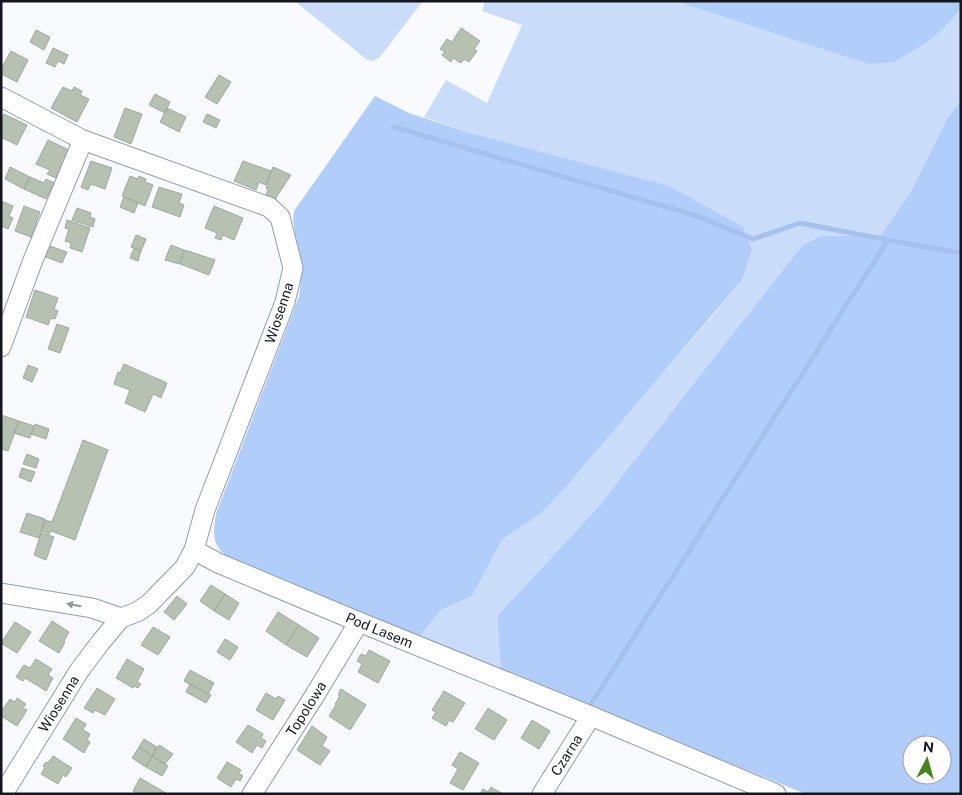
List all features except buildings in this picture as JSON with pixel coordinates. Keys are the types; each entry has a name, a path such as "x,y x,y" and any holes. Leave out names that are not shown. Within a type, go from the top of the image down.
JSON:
{"street":[{"name":"Wiosenna","path":"1,97 83,140 268,207 280,217 293,268 285,302 206,510 194,550"},
{"path":"1,346 33,260 83,140"},
{"path":"1,593 92,608 121,618 137,612 149,604 185,566 194,550"},
{"name":"Pod Lasem","path":"194,550 218,563 776,794"},
{"name":"Wiosenna","path":"3,794 79,671 121,618"},
{"name":"Topolowa","path":"252,794 359,622"},
{"name":"Czarna","path":"542,794 591,716"}],"shaded area":[{"path":"295,1 423,1 380,57 373,61 367,60"},
{"path":"485,1 675,1 868,64 945,27 961,9 961,100 947,119 910,193 880,236 821,236 601,504 497,616 501,671 418,638 441,610 472,596 502,540 541,513 714,314 742,280 752,250 473,134 424,117 446,80 487,103 522,25 482,11"},
{"path":"675,1 961,1 961,9 945,27 925,43 894,62 868,64"},
{"path":"375,96 409,113 473,134 669,186 743,227 752,250 742,280 567,485 541,513 502,540 472,596 441,610 418,638 237,565 219,549 214,532 216,514 299,296 301,267 294,228 294,211"},
{"path":"961,100 961,794 806,794 501,671 497,616 601,504 803,245 821,236 880,236 910,193 947,119"}],"waterway":[{"path":"394,127 697,216 753,239 800,223 888,240 591,704"},
{"path":"893,241 961,253"}]}
